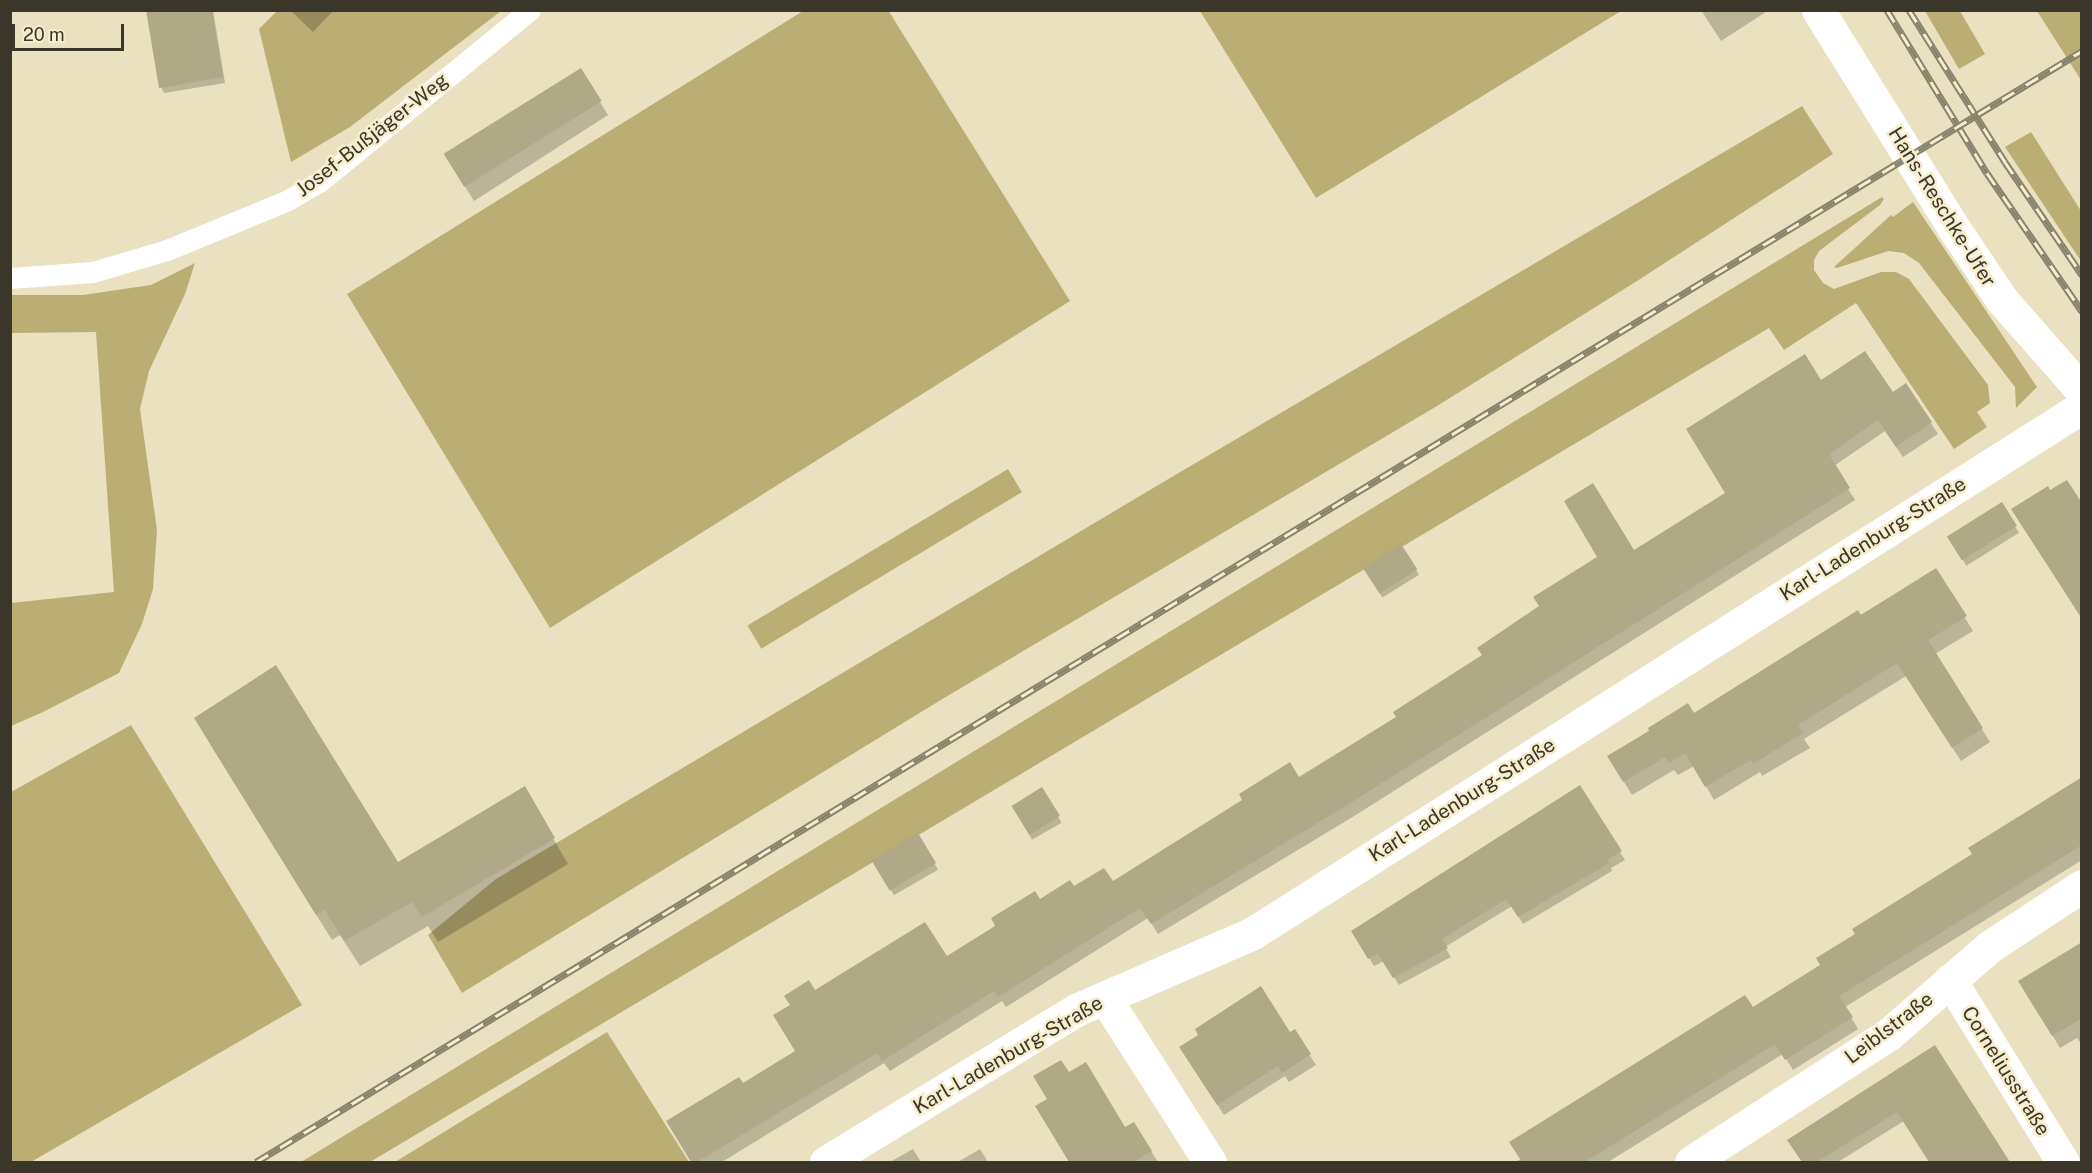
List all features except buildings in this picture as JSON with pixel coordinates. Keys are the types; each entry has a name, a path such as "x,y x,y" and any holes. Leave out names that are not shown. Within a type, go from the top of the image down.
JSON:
{"street":[{"name":"Hans-Reschke-Ufer","path":"1818,10 1955,230 2002,300 2082,391"},
{"name":"Karl-Ladenburg-Straße","path":"826,1162 1076,1010 1253,933 2082,407"},
{"name":"Leiblstraße","path":"1691,1162 1889,1034 1989,947 2082,886"},
{"name":"Corneliusstraße","path":"1950,981 2063,1162"},
{"path":"1105,998 1210,1162"}],"lane":[{"name":"Josef-Bußjäger-Weg","path":"10,278 93,272 167,250 286,201 319,182 530,10"}],"shaded area":[{"path":"278,10 501,11 350,127 291,162 259,29"},
{"path":"888,10 1070,301 550,628 347,294 803,11"},
{"path":"1200,11 1621,11 1316,198"},
{"path":"1925,11 1960,11 1985,54 1959,69"},
{"path":"2037,11 2081,11 2081,80"},
{"path":"1802,106 1833,154 1637,281 1437,406 944,698 462,993 428,935 496,879"},
{"path":"2031,132 2081,211 2081,261 2005,147"},
{"path":"1882,197 1884,199 1880,205 1819,251 1814,260 1814,270 1823,283 1834,289 1881,272 1896,272 1909,279 1988,385 1990,403 1977,412 1987,427 1954,449 1856,303 1784,350 1769,328 370,1162 301,1162"},
{"path":"1913,202 2037,387 2016,408 2015,387 1919,263 1904,253 1888,251 1837,268 1834,267 1891,215 1893,217"},
{"path":"195,263 185,294 149,371 140,409 157,530 153,589 142,624 119,673 11,726 11,603 114,592 96,332 11,333 12,295 83,295 151,285"},
{"path":"1008,469 1022,492 761,649 747,626"},
{"path":"131,725 302,1005 31,1162 11,1162 11,792"},
{"path":"607,1032 689,1162 395,1162"}],"railway":[{"path":"1887,10 1987,173 2082,311"},
{"path":"1909,10 2005,162 2082,275"},
{"path":"256,1162 2082,51"}]}
